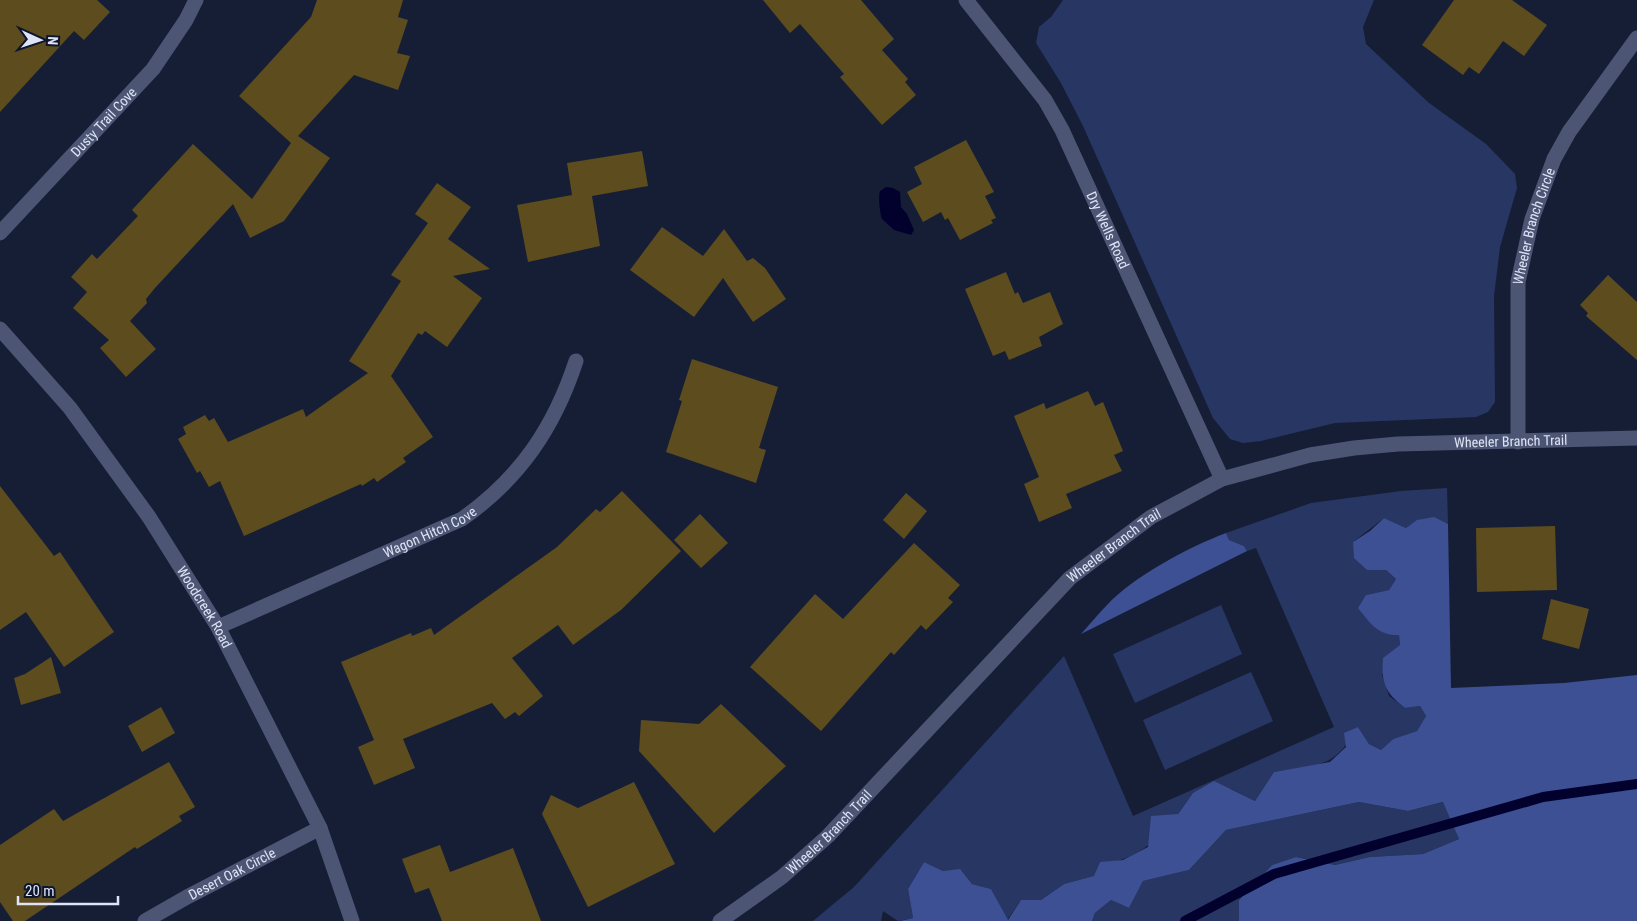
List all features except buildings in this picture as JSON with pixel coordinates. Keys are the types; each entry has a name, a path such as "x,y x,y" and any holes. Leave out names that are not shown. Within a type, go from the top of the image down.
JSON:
{"street":[{"name":"Dusty Trail Cove","path":"0,233 153,69 186,20 196,0"},
{"name":"Dry Wells Road","path":"966,0 1045,100 1062,130 1222,478"},
{"name":"Wheeler Branch Circle","path":"1518,442 1518,282 1532,219 1554,159 1569,132 1637,38"},
{"name":"Woodcreek Road","path":"0,329 82,424 149,517 218,627 320,828 352,921"},
{"name":"Wagon Hitch Cove","path":"218,627 462,519 483,504 528,458 548,429 564,396 576,361"},
{"name":"Wheeler Branch Trail","path":"720,921 782,876 828,836 1070,578 1151,517 1222,478 1310,455 1354,448 1398,444 1637,438"},
{"name":"Desert Oak Circle","path":"145,921 186,897 320,828"}],"shaded area":[{"path":"1063,0 1374,0 1363,27 1366,44 1429,103 1486,144 1515,174 1517,188 1500,247 1494,296 1495,402 1488,412 1476,417 1335,423 1261,441 1243,443 1230,439 1213,418 1083,126 1061,83 1036,43 1039,27 1051,17"},
{"path":"886,187 900,192 901,207 907,214 914,230 911,235 894,230 882,219 879,193"},
{"path":"1447,488 1448,524 1426,519 1406,528 1384,518 1353,542 1367,570 1386,570 1396,579 1389,590 1366,595 1399,635 1400,645 1382,675 1389,696 1405,708 1420,706 1426,716 1417,731 1393,739 1381,750 1369,744 1358,727 1341,751 1324,763 1274,772 1255,801 1231,789 1193,793 1163,832 1144,848 1120,860 1100,862 1095,876 1064,884 1041,900 1021,900 1007,920 991,889 972,884 960,870 943,871 924,862 908,889 913,918 898,921 883,911 881,921 813,921 854,887 1064,656 1133,816 1334,727 1256,548 1247,551 1244,546 1229,540 1226,533 1311,503 1401,491"},
{"path":"1434,517 1448,524 1451,688 1564,683 1637,675 1637,921 1239,921 1239,900 1272,865 1296,857 1335,865 1370,857 1423,854 1459,839 1443,802 1408,811 1359,802 1226,830 1189,870 1143,881 1129,908 1111,900 1095,913 1092,921 900,921 913,918 908,889 924,862 943,871 960,869 972,884 991,889 1008,920 1021,900 1041,900 1064,884 1094,876 1100,862 1123,860 1148,847 1151,816 1178,814 1193,793 1214,781 1255,801 1274,772 1330,762 1346,747 1344,733 1358,727 1369,744 1381,750 1393,739 1417,731 1426,716 1420,706 1405,708 1389,692 1384,681 1383,658 1400,645 1399,635 1385,633 1375,628 1358,608 1366,595 1389,590 1396,579 1386,570 1367,570 1354,558 1353,542 1370,531 1384,518 1406,528 1417,520"},
{"path":"1226,533 1229,540 1244,546 1247,551 1081,634 1118,594 1132,583 1179,554"},
{"path":"1221,605 1242,654 1135,703 1113,654"},
{"path":"1251,672 1273,721 1165,770 1143,720"},
{"path":"1359,802 1408,811 1444,802 1459,839 1423,854 1370,857 1335,865 1296,857 1272,865 1239,899 1239,921 1092,921 1095,913 1111,900 1129,908 1143,881 1189,870 1226,830"}],"waterway":[{"path":"1185,921 1274,874 1543,797 1637,784"}]}
